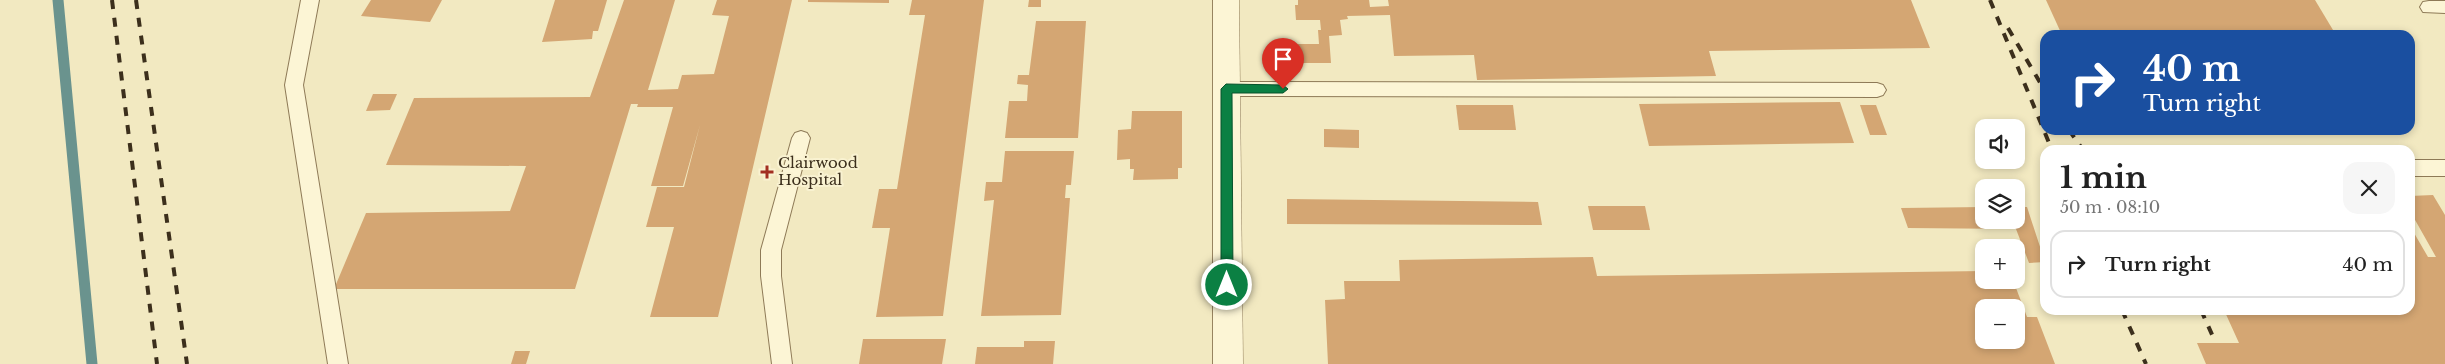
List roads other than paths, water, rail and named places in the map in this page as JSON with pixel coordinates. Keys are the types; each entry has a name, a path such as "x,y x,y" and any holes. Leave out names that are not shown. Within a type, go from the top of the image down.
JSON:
{"street":[{"path":"1226,0 1228,364"}],"lane":[{"path":"310,0 301,39 294,85 338,364"},
{"path":"1226,89 1877,90"},
{"path":"782,364 771,276 770,250 801,138"},
{"path":"2415,168 2445,168"}],"waterway":[{"path":"58,0 92,364"}],"railway":[{"path":"112,0 157,364"},
{"path":"136,0 187,364"},
{"path":"1990,0 2040,121"},
{"path":"2008,28 2040,82"},
{"path":"2046,135 2050,145"},
{"path":"2072,135 2080,145"},
{"path":"2124,315 2146,364"},
{"path":"2203,315 2214,339"}],"place":[{"name":"Clairwood Hospital","path":"767,172"}]}
